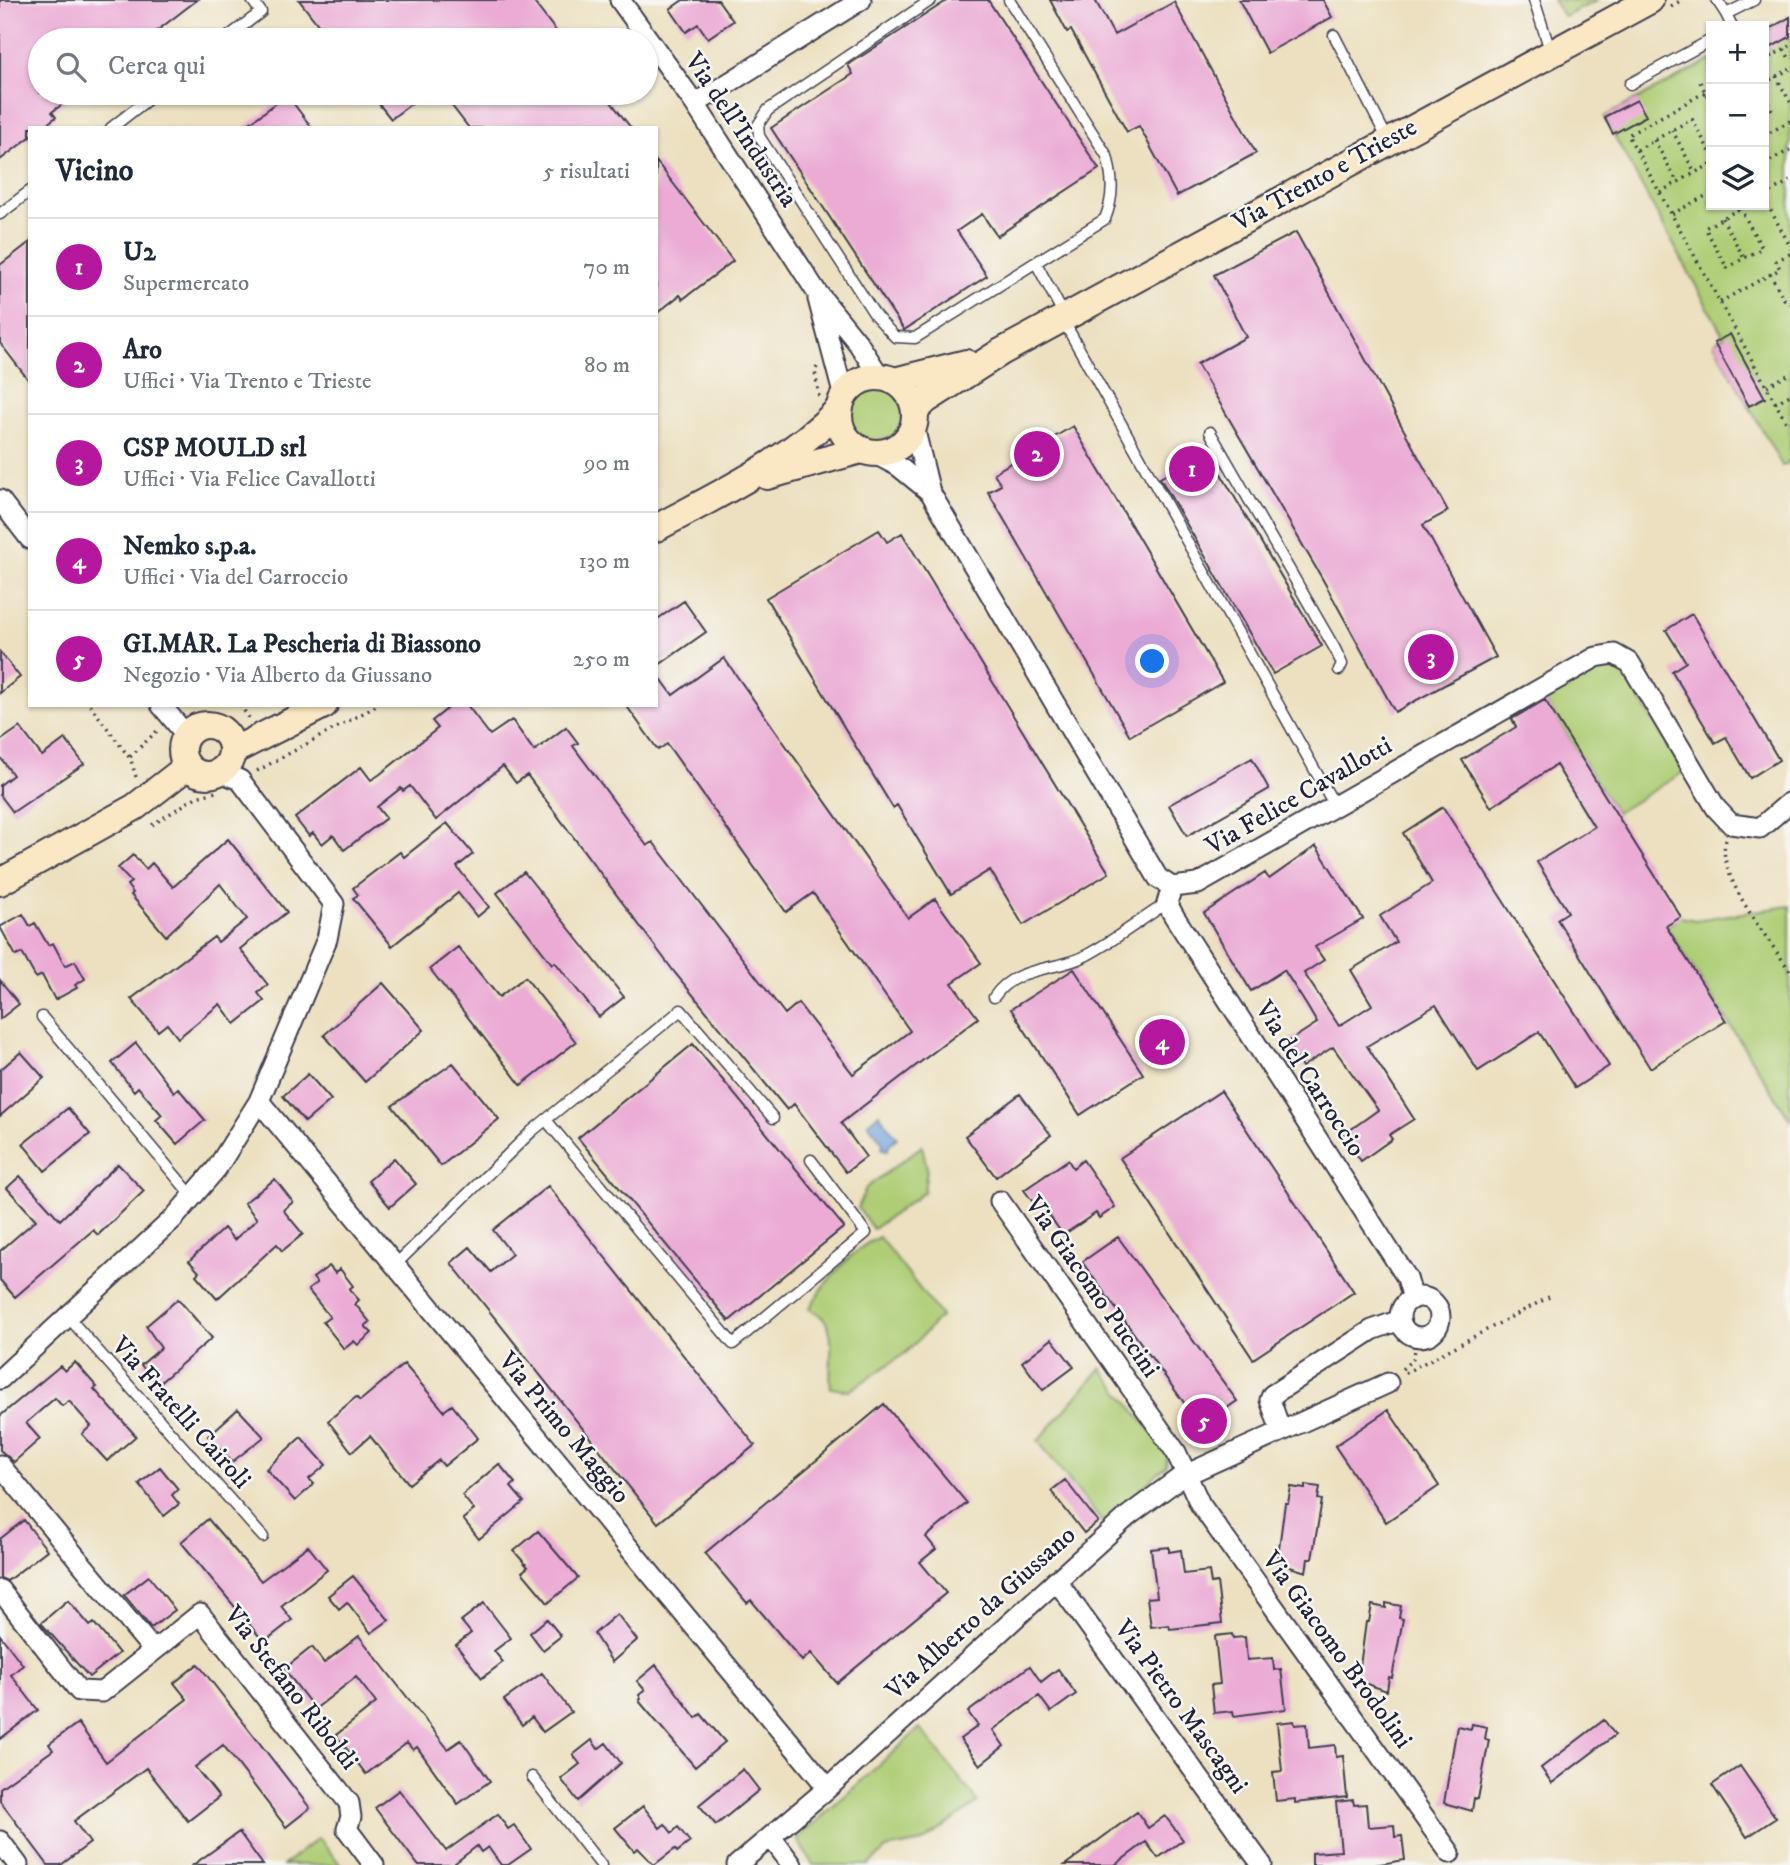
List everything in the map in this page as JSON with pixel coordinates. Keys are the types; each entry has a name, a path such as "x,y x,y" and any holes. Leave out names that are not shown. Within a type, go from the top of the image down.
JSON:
{"street":[{"name":"Via dell'Industria","path":"620,0 640,28"},
{"path":"695,104 861,0"},
{"name":"Via Trento e Trieste","path":"735,486 868,452 899,447 926,400 1001,352 1650,0"},
{"name":"Via dell'Industria","path":"658,53 695,104 816,291 887,379"},
{"name":"Via dell'Industria","path":"816,291 834,359 834,403"},
{"name":"Via Trento e Trieste","path":"658,527 735,486 814,436 834,403 853,386 866,379 933,373 1001,352"},
{"path":"887,379 908,393 930,492 1169,895"},
{"path":"834,403 840,425 848,440 898,466 930,492"},
{"path":"0,500 28,536"},
{"name":"Via Felice Cavallotti","path":"1169,895 1198,884 1596,657 1614,654 1630,663 1716,808 1731,824"},
{"path":"0,1379 193,1197 216,1168 259,1101 327,939 334,904 231,768 228,734 215,725 199,725 173,719 188,766 200,774 231,768 321,707"},
{"path":"0,882 135,807 188,766"},
{"path":"1731,824 1760,828 1790,802"},
{"name":"Via del Carroccio","path":"1169,895 1407,1278 1413,1299"},
{"name":"Via Primo Maggio","path":"259,1101 828,1788"},
{"name":"Via Giacomo Puccini","path":"1000,1201 1176,1452 1186,1474"},
{"path":"1413,1299 1432,1301 1440,1312 1435,1331 1418,1337 1406,1331 1400,1320 1404,1307 1413,1299"},
{"path":"1281,1431 1270,1400 1272,1395 1372,1330 1400,1320"},
{"name":"Via Alberto da Giussano","path":"737,1865 828,1788 1128,1516 1186,1474 1388,1382"},
{"path":"0,1465 153,1650"},
{"name":"Via Giacomo Brodolini","path":"1186,1474 1200,1504 1450,1853"},
{"name":"Via Pietro Mascagni","path":"1056,1580 1262,1865"},
{"name":"Via Stefano Riboldi","path":"0,1590 79,1691 102,1692 200,1614 349,1803 351,1817 347,1829 374,1865"},
{"path":"771,1837 792,1865"},
{"path":"0,1842 19,1865"}],"lane":[{"path":"240,28 261,12 252,0"},
{"path":"931,0 768,110 758,125 759,136 875,315 895,337 915,338 1105,219 1113,181 1107,156 1009,0"},
{"path":"1534,0 1551,53"},
{"path":"1717,0 1730,21"},
{"path":"1726,14 1754,0"},
{"path":"1335,35 1389,140"},
{"path":"1630,84 1706,43"},
{"path":"114,126 141,105"},
{"path":"0,214 28,193"},
{"path":"1036,263 1064,319 1335,806"},
{"path":"1210,432 1335,649 1342,664 1339,670"},
{"path":"994,997 1001,987 1045,966 1083,958 1169,895"},
{"path":"395,1265 546,1120 681,1010 773,1118"},
{"path":"42,1017 193,1197"},
{"path":"546,1120 733,1345 866,1233 811,1160"},
{"name":"Via Fratelli Cairoli","path":"68,1317 263,1537"},
{"path":"532,1777 601,1865"}],"path":[{"path":"1769,57 1790,46"},
{"path":"1784,49 1790,60"},
{"path":"1769,80 1790,69"},
{"path":"1776,76 1790,102"},
{"path":"1700,82 1705,92 1628,135 1775,403 1786,422 1790,420"},
{"path":"1769,105 1773,112"},
{"path":"1636,150 1692,119 1707,147"},
{"path":"1769,132 1790,121"},
{"path":"1672,130 1695,173"},
{"path":"1654,140 1678,183"},
{"path":"1769,161 1790,150"},
{"path":"1660,192 1706,167"},
{"path":"1769,194 1788,182 1790,190"},
{"path":"1672,214 1706,196"},
{"path":"1769,206 1790,246"},
{"path":"1736,210 1704,228 1727,268 1762,248 1741,210"},
{"path":"1722,218 1744,258"},
{"path":"1720,302 1780,269 1776,261 1790,254"},
{"path":"1770,275 1784,299 1790,303"},
{"path":"834,359 823,363 815,372 834,403"},
{"path":"1766,387 1790,374"},
{"path":"1775,403 1790,395"},
{"path":"92,707 130,757 136,776 133,787"},
{"path":"150,826 196,797 223,790 231,768 373,707"},
{"path":"130,757 173,719"},
{"path":"1731,824 1723,848 1728,876 1790,971"},
{"path":"1388,1382 1551,1296"},
{"path":"1388,1382 1413,1359 1418,1337"}],"green space":[{"path":"1553,0 1598,0 1564,17"},
{"path":"1790,17 1790,462 1782,466 1714,343 1724,337 1604,117 1706,63 1706,210 1769,210 1769,29"},
{"path":"876,387 895,395 903,414 895,433 876,441 857,433 849,414 857,395"},
{"path":"1608,663 1621,668 1684,772 1616,813 1544,699"},
{"path":"1790,906 1790,1119 1666,926 1681,917 1695,920"},
{"path":"922,1146 927,1168 924,1192 873,1229 858,1208 866,1188"},
{"path":"879,1237 941,1316 907,1352 849,1391 831,1388 830,1332 820,1315 809,1309 839,1268 858,1250"},
{"path":"1101,1368 1168,1453 1166,1466 1103,1523 1038,1441"},
{"path":"920,1728 978,1802 923,1842 886,1849 869,1865 813,1865 797,1839"},
{"path":"318,1838 341,1865 284,1865"}],"water":[{"path":"879,1114 897,1138 889,1144 888,1150 882,1149 883,1143 868,1123"}],"building":[{"path":"0,0 197,0 161,28 28,28 28,105 61,105 52,112 56,117 45,126 28,126 28,139 0,160"},
{"path":"299,0 532,0 554,28 321,28"},
{"path":"683,0 718,0 733,21 708,38 698,24 686,32 670,9"},
{"path":"948,0 988,0 1099,169 997,236 982,214 957,231 987,276 904,330 771,128 853,74 848,65"},
{"path":"1050,0 1095,0 1114,35 1174,2 1256,153 1177,196 1139,126 1127,132 1071,30 1067,32"},
{"path":"1239,0 1323,0 1332,17 1267,53"},
{"path":"1790,17 1790,37 1769,48 1769,29"},
{"path":"1637,100 1646,116 1613,134 1604,117"},
{"path":"274,105 295,105 310,126 246,126"},
{"path":"380,105 409,105 391,119"},
{"path":"451,105 613,105 629,126 467,126"},
{"path":"658,164 733,261 683,299 680,295 658,312"},
{"path":"1296,232 1448,511 1423,525 1496,657 1395,712 1323,580 1197,364 1246,337 1214,275"},
{"path":"28,244 28,379 0,343 0,265"},
{"path":"1730,334 1765,398 1749,406 1714,343"},
{"path":"1073,426 1223,682 1130,736 988,492 1001,485 994,473"},
{"path":"1207,450 1322,646 1273,674 1160,478"},
{"path":"879,530 887,542 902,533 1109,873 1023,925 990,870 951,894 897,805 893,808 766,598"},
{"path":"684,601 706,632 658,666 658,619"},
{"path":"1692,614 1779,760 1750,778 1726,737 1715,743 1672,671 1686,662 1666,630"},
{"path":"0,652 20,677 0,693"},
{"path":"724,658 908,918 935,899 981,963 952,983 978,1018 841,1123 866,1157 846,1172 794,1104 787,1110 675,973 527,775 516,783 503,766 436,820 410,786 403,791 401,788 377,807 386,818 344,850 333,835 322,844 313,833 309,836 295,818 361,767 371,780 379,775 438,728 432,721 450,707 469,707 490,735 512,720 534,751 566,727 578,743 573,746 647,846 653,842 785,1014 798,1003 853,1074 910,1031 813,893 786,912 667,744 658,750 627,707 658,707 658,675 673,695"},
{"path":"1545,700 1681,917 1666,926 1726,1021 1650,1068 1557,919 1568,912 1537,862 1594,827 1556,765 1491,807 1462,760 1516,727 1512,719"},
{"path":"20,727 42,756 65,739 84,764 13,812 0,795 0,785 13,775 0,757 0,741"},
{"path":"1252,758 1269,789 1187,836 1169,805"},
{"path":"1443,807 1609,1066 1575,1088 1539,1032 1478,1071 1436,1005 1367,1046 1414,1119 1389,1135 1392,1139 1361,1161 1343,1135 1378,1110 1333,1047 1302,1067 1286,1043 1317,1023 1307,1006 1284,970 1251,991 1204,913 1265,873 1269,879 1316,846 1363,919 1315,947 1324,960 1304,973 1339,1026 1372,1005 1351,970 1396,942 1380,916 1432,883 1403,833"},
{"path":"447,823 473,854 457,867 489,907 477,917 458,893 392,946 353,898 358,895 353,888 400,852 404,857"},
{"path":"228,839 287,912 240,949 268,985 258,993 264,1001 235,1024 220,1004 178,1038 167,1024 158,1031 131,999 214,937 218,942 247,919 220,884 166,936 131,895 133,893 127,885 131,882 118,868 133,855 146,869 152,863 173,887"},
{"path":"524,872 624,997 599,1017 555,962 552,964 497,893"},
{"path":"23,914 30,926 35,923 48,945 53,943 65,966 75,961 85,979 75,985 77,988 55,1000 42,975 36,978 22,953 16,956 0,927"},
{"path":"458,947 499,997 525,977 576,1042 521,1085 430,969"},
{"path":"1074,969 1143,1074 1080,1115 1011,1009"},
{"path":"0,980 19,1004 0,1019"},
{"path":"383,983 424,1030 365,1082 324,1035"},
{"path":"136,1043 174,1092 178,1088 205,1120 177,1144 156,1120 162,1115 138,1087 134,1091 112,1063"},
{"path":"693,1044 844,1227 729,1321 578,1138"},
{"path":"21,1052 44,1078 0,1116 0,1070"},
{"path":"453,1063 499,1119 441,1166 392,1106"},
{"path":"308,1074 331,1100 305,1122 283,1096"},
{"path":"1221,1091 1354,1292 1253,1359 1120,1158"},
{"path":"1020,1094 1051,1135 996,1177 965,1136"},
{"path":"68,1108 90,1134 45,1171 23,1144"},
{"path":"394,1158 416,1184 390,1207 368,1181"},
{"path":"1068,1160 1073,1168 1083,1160 1115,1207 1099,1218 1096,1213 1063,1235 1043,1206 1038,1209 1024,1190"},
{"path":"118,1164 144,1191 98,1235 93,1230 15,1297 0,1280 0,1251 36,1220 7,1188 20,1176 60,1220"},
{"path":"275,1179 293,1202 283,1210 303,1234 282,1251 277,1244 217,1299 196,1275 199,1272 189,1261 224,1228 234,1240 257,1219 244,1203"},
{"path":"548,1186 755,1445 658,1523 451,1263 470,1247 491,1272 512,1254 493,1230"},
{"path":"1118,1237 1237,1401 1201,1426 1082,1262"},
{"path":"329,1266 335,1273 340,1269 353,1286 349,1289 359,1300 355,1304 370,1322 365,1326 372,1333 358,1345 354,1341 344,1349 323,1322 330,1317 308,1290 317,1283 313,1278"},
{"path":"178,1299 212,1338 157,1385 141,1365 161,1348 146,1326"},
{"path":"1052,1339 1074,1367 1043,1390 1022,1362"},
{"path":"75,1362 97,1387 94,1389 136,1436 107,1461 82,1434 91,1426 69,1401 62,1406 55,1398 26,1423 40,1439 14,1462 0,1450 0,1416 60,1366 65,1371"},
{"path":"404,1364 444,1411 452,1405 478,1438 444,1466 439,1460 409,1484 370,1436 352,1452 328,1421 356,1397 360,1401"},
{"path":"884,1404 967,1503 926,1537 936,1549 920,1562 946,1593 837,1683 811,1653 802,1661 751,1600 747,1603 705,1553"},
{"path":"238,1409 264,1437 232,1462 208,1436"},
{"path":"1388,1410 1439,1486 1386,1522 1335,1446"},
{"path":"301,1437 326,1465 309,1479 314,1484 295,1501 266,1469"},
{"path":"499,1464 515,1483 511,1487 524,1502 479,1539 463,1519 474,1510 462,1495"},
{"path":"160,1467 178,1489 172,1495 179,1504 164,1516 139,1484"},
{"path":"1065,1480 1098,1522 1084,1533 1051,1491"},
{"path":"1305,1485 1320,1487 1318,1499 1322,1500 1312,1559 1308,1559 1306,1572 1277,1563 1285,1503 1288,1503 1291,1487 1305,1489"},
{"path":"208,1519 261,1581 308,1546 327,1570 281,1606 292,1620 264,1642 181,1542"},
{"path":"24,1520 47,1550 7,1581 0,1578 0,1539"},
{"path":"538,1531 578,1578 548,1603 522,1572 528,1567 514,1551"},
{"path":"1169,1547 1169,1552 1181,1550 1184,1574 1209,1571 1211,1583 1217,1582 1222,1623 1170,1629 1169,1625 1151,1627 1147,1598 1157,1597 1151,1549"},
{"path":"149,1576 175,1610 151,1628 124,1595"},
{"path":"353,1576 389,1620 371,1633 347,1602 339,1609 328,1596"},
{"path":"68,1600 90,1626 94,1623 119,1653 89,1677 41,1623"},
{"path":"484,1603 511,1638 494,1651 503,1662 482,1678 456,1645 471,1633 461,1621"},
{"path":"1386,1603 1401,1606 1399,1618 1403,1619 1387,1691 1358,1681 1366,1622 1369,1622 1372,1605 1386,1608"},
{"path":"617,1614 637,1640 612,1662 594,1634"},
{"path":"547,1619 561,1636 543,1650 530,1633"},
{"path":"1232,1634 1233,1638 1245,1637 1247,1660 1273,1658 1274,1670 1281,1669 1286,1709 1234,1716 1233,1711 1214,1713 1211,1685 1220,1684 1215,1636"},
{"path":"0,1635 23,1665 11,1675 38,1710 0,1739"},
{"path":"359,1636 448,1749 461,1740 490,1781 458,1804 417,1747 413,1750 407,1743 366,1774 336,1735 376,1703 356,1677 315,1709 284,1669 312,1647 324,1663"},
{"path":"198,1664 310,1808 286,1827 223,1745 195,1767 219,1797 188,1821 146,1768 74,1821 90,1843 61,1865 48,1865 0,1801 0,1788 53,1750 49,1744 78,1723 106,1762 187,1699 174,1683"},
{"path":"656,1665 696,1718 701,1714 725,1742 695,1767 639,1701 639,1695 645,1690 637,1681"},
{"path":"1030,1666 1041,1682 1058,1669 1076,1694 1051,1712 1039,1696 993,1730 1004,1746 980,1765 960,1739 978,1726 968,1712"},
{"path":"542,1673 571,1712 543,1732 532,1717 522,1725 504,1700"},
{"path":"1604,1720 1615,1735 1552,1783 1541,1768"},
{"path":"1294,1721 1295,1725 1307,1724 1309,1748 1335,1745 1336,1757 1343,1756 1347,1797 1295,1803 1295,1799 1276,1801 1273,1772 1282,1771 1277,1723"},
{"path":"1472,1724 1487,1727 1485,1739 1489,1740 1478,1799 1474,1798 1472,1811 1444,1803 1457,1726 1471,1729"},
{"path":"592,1740 598,1749 606,1743 621,1763 578,1801 561,1779 580,1764 573,1755"},
{"path":"1740,1766 1776,1818 1747,1837 1712,1785"},
{"path":"743,1769 759,1790 716,1825 699,1805"},
{"path":"399,1790 446,1851 498,1814 508,1829 514,1825 531,1849 508,1865 501,1865 488,1847 481,1852 477,1846 455,1863 457,1865 418,1865 375,1808"},
{"path":"1353,1800 1354,1805 1366,1804 1368,1827 1394,1825 1395,1837 1402,1836 1405,1860 1374,1865 1312,1865 1312,1853 1341,1851 1336,1802"},
{"path":"643,1806 660,1828 665,1824 672,1833 678,1827 690,1842 677,1852 675,1849 654,1865 638,1848 634,1851 615,1828"},
{"path":"1137,1812 1148,1828 1165,1816 1183,1840 1158,1858 1146,1842 1115,1865 1065,1865"},
{"path":"239,1832 263,1865 193,1865"}],"place":[{"name":"Aro","path":"1037,454"},
{"name":"U2","path":"1192,469"},
{"name":"CSP MOULD srl","path":"1431,657"},
{"name":"Nemko s.p.a.","path":"1162,1042"},
{"name":"GI.MAR. La Pescheria di Biassono","path":"1204,1421"}]}
